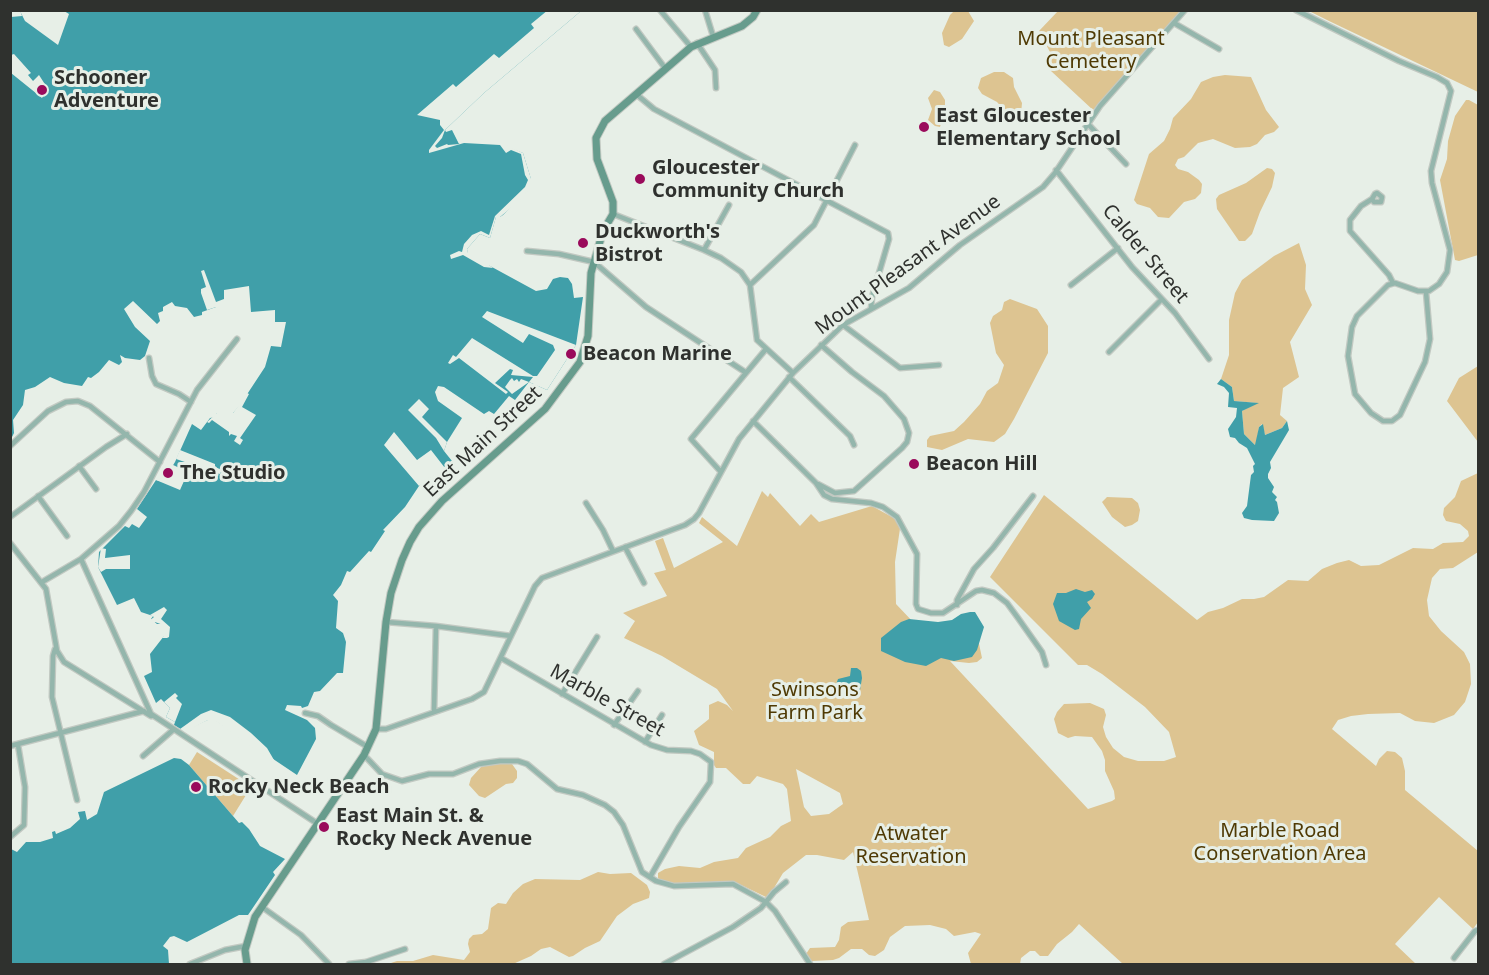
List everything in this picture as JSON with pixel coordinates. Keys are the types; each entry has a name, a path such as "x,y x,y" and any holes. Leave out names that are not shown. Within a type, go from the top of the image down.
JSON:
{"main road":[{"path":"613,214 613,202 597,159 596,138 605,121 694,45 742,26 753,17 757,10"},
{"name":"East Main Street","path":"246,946 252,924 262,907 364,755 376,729 391,593 402,560 419,527 442,501 545,409 580,362 588,336 594,262 603,231 613,214"},
{"path":"246,946 247,964"}],"street":[{"path":"660,10 715,70 716,88"},
{"path":"705,10 713,36"},
{"name":"Mount Pleasant Avenue","path":"376,729 386,729 484,693 538,581 685,525 694,519 739,440 791,375 843,325 909,288 960,245 1036,193 1056,170 1087,123 1185,10"},
{"path":"1296,10 1371,48 1437,77 1447,83 1451,90 1431,171 1432,183 1448,240 1450,258 1444,278 1434,289 1426,292 1393,283 1385,287 1355,319 1352,327 1348,353 1356,396 1371,413 1383,421 1392,421 1400,415 1425,362 1430,339 1426,292"},
{"path":"1174,23 1219,49"},
{"path":"636,29 666,68"},
{"path":"636,94 654,109 888,233 889,239 872,297 871,309"},
{"path":"1087,123 1126,164"},
{"path":"750,285 814,225 855,145"},
{"name":"Calder Street","path":"1056,170 1161,300 1175,313 1209,359"},
{"path":"1372,199 1364,203 1350,220 1350,231 1389,275 1393,283"},
{"path":"704,250 729,205"},
{"path":"613,214 704,250 741,272 750,285 757,339 850,436 854,445"},
{"path":"1071,285 1118,248"},
{"path":"527,251 559,254 594,262 646,307 745,372"},
{"path":"1108,352 1161,300"},
{"path":"843,325 900,368 939,365"},
{"path":"42,582 81,559 119,526 144,492 206,377 237,339"},
{"path":"816,483 835,493 854,491 902,448 907,442 909,433 904,419 884,396 821,345"},
{"path":"721,472 691,439 766,349"},
{"path":"150,358 152,376 156,384 191,402"},
{"path":"10,446 48,411 72,401 84,403 127,434 160,462"},
{"path":"753,421 816,483 824,495 831,499 871,502 897,517 917,554 916,604 918,609 938,614 948,611 972,594 982,590 997,594 1042,652 1047,664"},
{"path":"10,517 127,434"},
{"path":"80,466 96,489"},
{"path":"38,496 67,536"},
{"path":"957,604 974,569 1033,496"},
{"path":"586,503 613,551"},
{"path":"10,543 42,582 49,596 56,646 64,662 318,824"},
{"path":"625,547 644,583"},
{"path":"81,559 148,709 155,718"},
{"path":"386,622 511,636"},
{"path":"434,712 436,626"},
{"path":"562,694 597,637"},
{"path":"56,646 53,656 52,697 77,800"},
{"name":"Marble Street","path":"501,658 645,742 667,750 700,754 711,762 710,782 679,827 650,877"},
{"path":"614,725 638,691"},
{"path":"10,746 144,711"},
{"path":"305,713 318,716 368,747"},
{"path":"645,742 662,715"},
{"path":"143,756 173,730"},
{"path":"10,837 24,825 25,787 18,745"},
{"path":"364,755 382,774 402,781 435,773 453,774 500,761 518,761 527,764 557,789 584,795 614,812 623,825 642,872 650,877 667,885 733,884 766,902 776,911 810,964"},
{"path":"664,964 733,927 761,908 786,882"},
{"path":"262,907 294,929 329,964"},
{"path":"1454,958 1477,930"},
{"path":"190,964 225,950 246,946"},
{"path":"349,964 366,962 405,949"}],"green space":[{"path":"955,10 968,11 974,21 962,39 949,47 944,45 942,33 950,15"},
{"name":"Mount Pleasant Cemetery","path":"1058,11 1181,11 1093,110 1051,71 1049,65 1051,54 1039,31"},
{"path":"1309,11 1478,11 1478,92 1329,21"},
{"path":"994,72 1004,72 1013,78 1014,87 1022,103 1018,122 1014,121 997,102 982,94 978,88 981,78"},
{"path":"1225,75 1251,77 1266,110 1279,127 1250,147 1235,148 1213,139 1198,143 1184,157 1178,159 1175,165 1178,169 1188,172 1199,180 1202,184 1201,193 1195,199 1184,202 1169,218 1158,217 1150,208 1137,204 1134,200 1149,154 1164,141 1173,118 1191,99 1201,82"},
{"path":"934,90 940,92 945,100 945,110 940,127 928,120 932,109 928,98"},
{"path":"1466,100 1478,105 1478,255 1459,261 1455,260 1440,180 1447,159 1448,141 1455,116"},
{"path":"1267,168 1272,169 1275,173 1272,187 1252,234 1245,241 1239,241 1217,209 1216,199 1219,195 1246,183"},
{"path":"1299,243 1306,265 1305,289 1312,305 1290,342 1299,377 1283,388 1280,415 1287,421 1282,428 1265,435 1262,424 1259,427 1256,446 1244,434 1242,411 1257,403 1234,401 1232,387 1221,379 1229,355 1229,320 1235,293 1242,280 1274,256"},
{"path":"1010,299 1037,309 1048,326 1048,353 1014,419 1005,434 994,442 968,439 942,450 927,447 927,440 930,436 954,431 964,422 980,404 987,391 998,383 1004,365 996,353 990,323 993,316 1002,310 1004,302"},
{"path":"1478,366 1478,442 1447,401 1459,378"},
{"path":"1478,473 1478,552 1453,568 1440,569 1432,578 1427,600 1429,616 1441,631 1464,652 1470,664 1471,684 1465,702 1454,715 1434,723 1415,721 1400,713 1368,714 1338,720 1332,729 1376,766 1387,751 1395,752 1402,758 1405,790 1478,851 1478,922 1473,929 1439,897 1395,944 1416,964 1123,964 1079,924 1057,944 1048,956 1040,956 1035,951 1030,951 1021,958 1020,964 971,964 968,953 981,934 975,932 954,936 946,929 930,925 905,926 890,937 884,950 875,956 869,955 862,949 851,949 833,960 812,961 806,954 810,948 835,947 839,940 841,927 848,922 869,920 853,852 844,860 806,855 783,873 768,898 735,882 674,884 663,882 658,878 658,873 665,869 679,866 700,868 714,862 738,858 746,848 770,837 781,826 791,821 787,789 783,784 757,776 750,784 743,784 726,768 716,768 714,752 699,745 694,731 709,719 709,705 718,701 733,711 717,689 662,656 624,638 635,621 623,613 667,596 654,573 666,570 655,541 663,538 674,568 723,542 699,523 702,517 737,546 762,491 768,497 770,493 800,526 811,514 819,522 872,506 901,522 895,562 896,604 914,623 950,622 962,614 969,615 982,658 977,662 969,663 950,661 1088,809 1115,799 1114,791 1105,771 1102,751 1092,737 1068,738 1058,733 1054,719 1064,704 1090,703 1104,709 1106,715 1103,727 1106,737 1113,748 1124,757 1138,761 1164,761 1176,757 1169,732 1145,707 1102,674 1087,665 1078,665 990,577 1044,495 1197,620 1208,612 1242,599 1264,597 1288,580 1308,581 1322,569 1337,563 1349,560 1361,566 1379,565 1413,548 1433,549 1443,543 1463,542 1469,536 1468,531 1460,524 1446,521 1443,515 1444,508 1455,497 1461,481","holes":["796,769 840,793 843,804 829,814 811,816 804,807"]},
{"path":"1107,497 1132,498 1138,503 1140,510 1138,521 1125,527 1112,517 1102,502"},
{"path":"197,752 251,787 233,816 189,765"},
{"path":"495,763 512,764 517,771 517,778 513,783 506,784 485,798 479,796 469,785 471,778 481,767"},
{"path":"598,872 631,873 647,885 650,892 649,898 633,904 617,916 600,941 573,956 569,957 550,947 541,949 513,964 388,964 397,961 413,961 433,955 464,960 470,952 469,939 488,929 491,908 498,903 506,904 523,884 535,879 580,880"}],"water":[{"path":"20,10 581,11 484,93 445,130 446,132 452,130 459,144 464,141 500,144 523,153 531,179 523,195 503,215 496,217 490,238 480,234 467,249 468,254 536,291 547,289 553,279 568,278 572,284 574,298 583,297 576,345 547,390 529,382 515,400 509,396 494,414 489,411 484,414 444,387 438,386 435,392 438,401 462,418 444,451 452,461 419,486 405,507 383,530 385,531 371,552 369,551 350,572 347,571 341,585 333,595 338,601 336,628 343,633 346,642 343,673 337,673 320,691 314,692 308,706 302,708 287,705 285,710 307,720 315,728 316,739 297,775 212,718 184,731 166,717 170,708 161,699 156,703 144,676 152,672 150,654 164,636 168,636 164,624 157,624 151,619 153,616 141,612 134,598 117,605 98,567 99,552 125,526 129,528 132,524 139,528 147,517 137,509 156,480 163,482 192,424 201,430 217,413 233,413 240,405 265,367 271,346 281,347 286,322 275,322 275,310 251,312 249,286 224,290 224,299 216,302 216,307 194,317 187,308 175,306 172,302 158,313 160,321 157,324 133,301 124,309 135,327 150,341 145,356 140,360 120,355 122,362 119,365 109,360 99,372 91,378 88,377 82,386 64,383 50,377 35,387 25,390 23,405 13,420 14,433 11,439 11,17 22,16"},
{"path":"1221,379 1232,387 1234,401 1259,403 1242,411 1244,434 1255,445 1259,427 1263,424 1265,435 1282,428 1287,421 1289,430 1270,462 1271,468 1268,474 1274,487 1272,492 1277,497 1275,500 1279,513 1274,521 1244,518 1242,513 1247,506 1251,475 1255,464 1247,448 1235,438 1230,437 1228,429 1236,417 1237,408 1228,407 1229,393 1217,384"},
{"path":"1076,589 1085,592 1092,590 1095,594 1087,602 1091,608 1081,619 1079,629 1075,630 1059,621 1053,604 1057,593 1066,593"},
{"path":"975,612 984,627 977,650 972,657 954,661 941,658 926,666 905,662 881,651 881,638 901,622 909,619 938,622 952,620 961,614"},
{"path":"851,668 861,671 859,696 834,690 838,679 850,676"},
{"path":"174,758 181,759 189,765 239,823 242,822 249,829 260,846 285,859 273,872 275,875 248,915 239,915 187,942 174,936 170,937 163,946 168,950 169,964 11,964 11,849 17,852 26,842 40,842 53,838 52,832 55,831 56,834 70,828 80,819 78,812 85,811 87,820 97,814 104,792"}],"pier":[{"path":"548,10 581,11 484,93 445,130 435,146 437,148 447,144 459,144 463,139 500,142 523,153 532,182 518,202 500,217 496,217 490,238 480,234 467,249 468,253 493,268 484,267 463,255 451,259 450,255 462,252 464,244 472,235 481,231 489,235 495,216 525,187 528,180 521,154 511,150 506,153 500,145 464,143 429,153 444,130 440,125 440,120 417,115 453,84 456,87 494,54 499,58 534,28 531,24"},
{"path":"20,11 64,11 69,14 58,45 25,21"},
{"path":"14,54 31,73 28,75 33,81 39,75 48,89 42,98 11,73 11,55"},
{"path":"204,270 216,302 216,307 207,310 201,293 201,289 206,287 201,271"},
{"path":"487,311 576,345 547,390 529,382 533,377 511,375 513,370 510,369 495,383 508,392 506,394 459,358 448,363 453,355 456,357 472,338 533,376 537,376 555,350 553,345 529,334 523,343 482,317"},
{"path":"512,378 514,381 517,379 519,382 521,379 529,382 512,394 505,387"},
{"path":"245,392 249,394 242,407 256,415 240,438 243,440 240,445 234,441 237,436 231,434 229,436 229,432 212,420 207,422 217,413 233,413"},
{"path":"419,399 429,409 422,417 447,442 444,451 436,438 408,410"},
{"path":"394,432 417,460 431,450 445,468 419,486 384,445"},
{"path":"180,450 215,464 215,467 222,470 220,474 176,459"},
{"path":"171,464 188,472 180,490 156,480 157,477 162,479"},
{"path":"101,548 106,549 105,558 130,555 130,569 106,569 101,572 98,567"},
{"path":"164,607 167,610 161,619 170,627 167,638 162,638 166,633 163,625 149,621 154,617 150,615"},
{"path":"175,693 178,696 176,698 182,704 175,722 166,717 170,708 164,702"},
{"path":"211,710 230,717 251,733 267,748 274,760 272,762 217,722 208,720 185,732 180,729 201,714"}],"place":[{"name":"Schooner Adventure","path":"42,90"},
{"name":"East Gloucester Elementary School","path":"924,127"},
{"name":"Gloucester Community Church","path":"640,179"},
{"name":"Duckworth's Bistrot","path":"583,243"},
{"name":"Beacon Marine","path":"571,354"},
{"name":"Beacon Hill","path":"914,464"},
{"name":"The Studio","path":"168,473"},
{"name":"Rocky Neck Beach","path":"196,787"},
{"name":"East Main St. & Rocky Neck Avenue","path":"324,827"}],"park label":[{"name":"Swinsons Farm Park","path":"815,702"},
{"name":"Marble Road Conservation Area","path":"1280,842"},
{"name":"Atwater Reservation","path":"911,846"}]}
